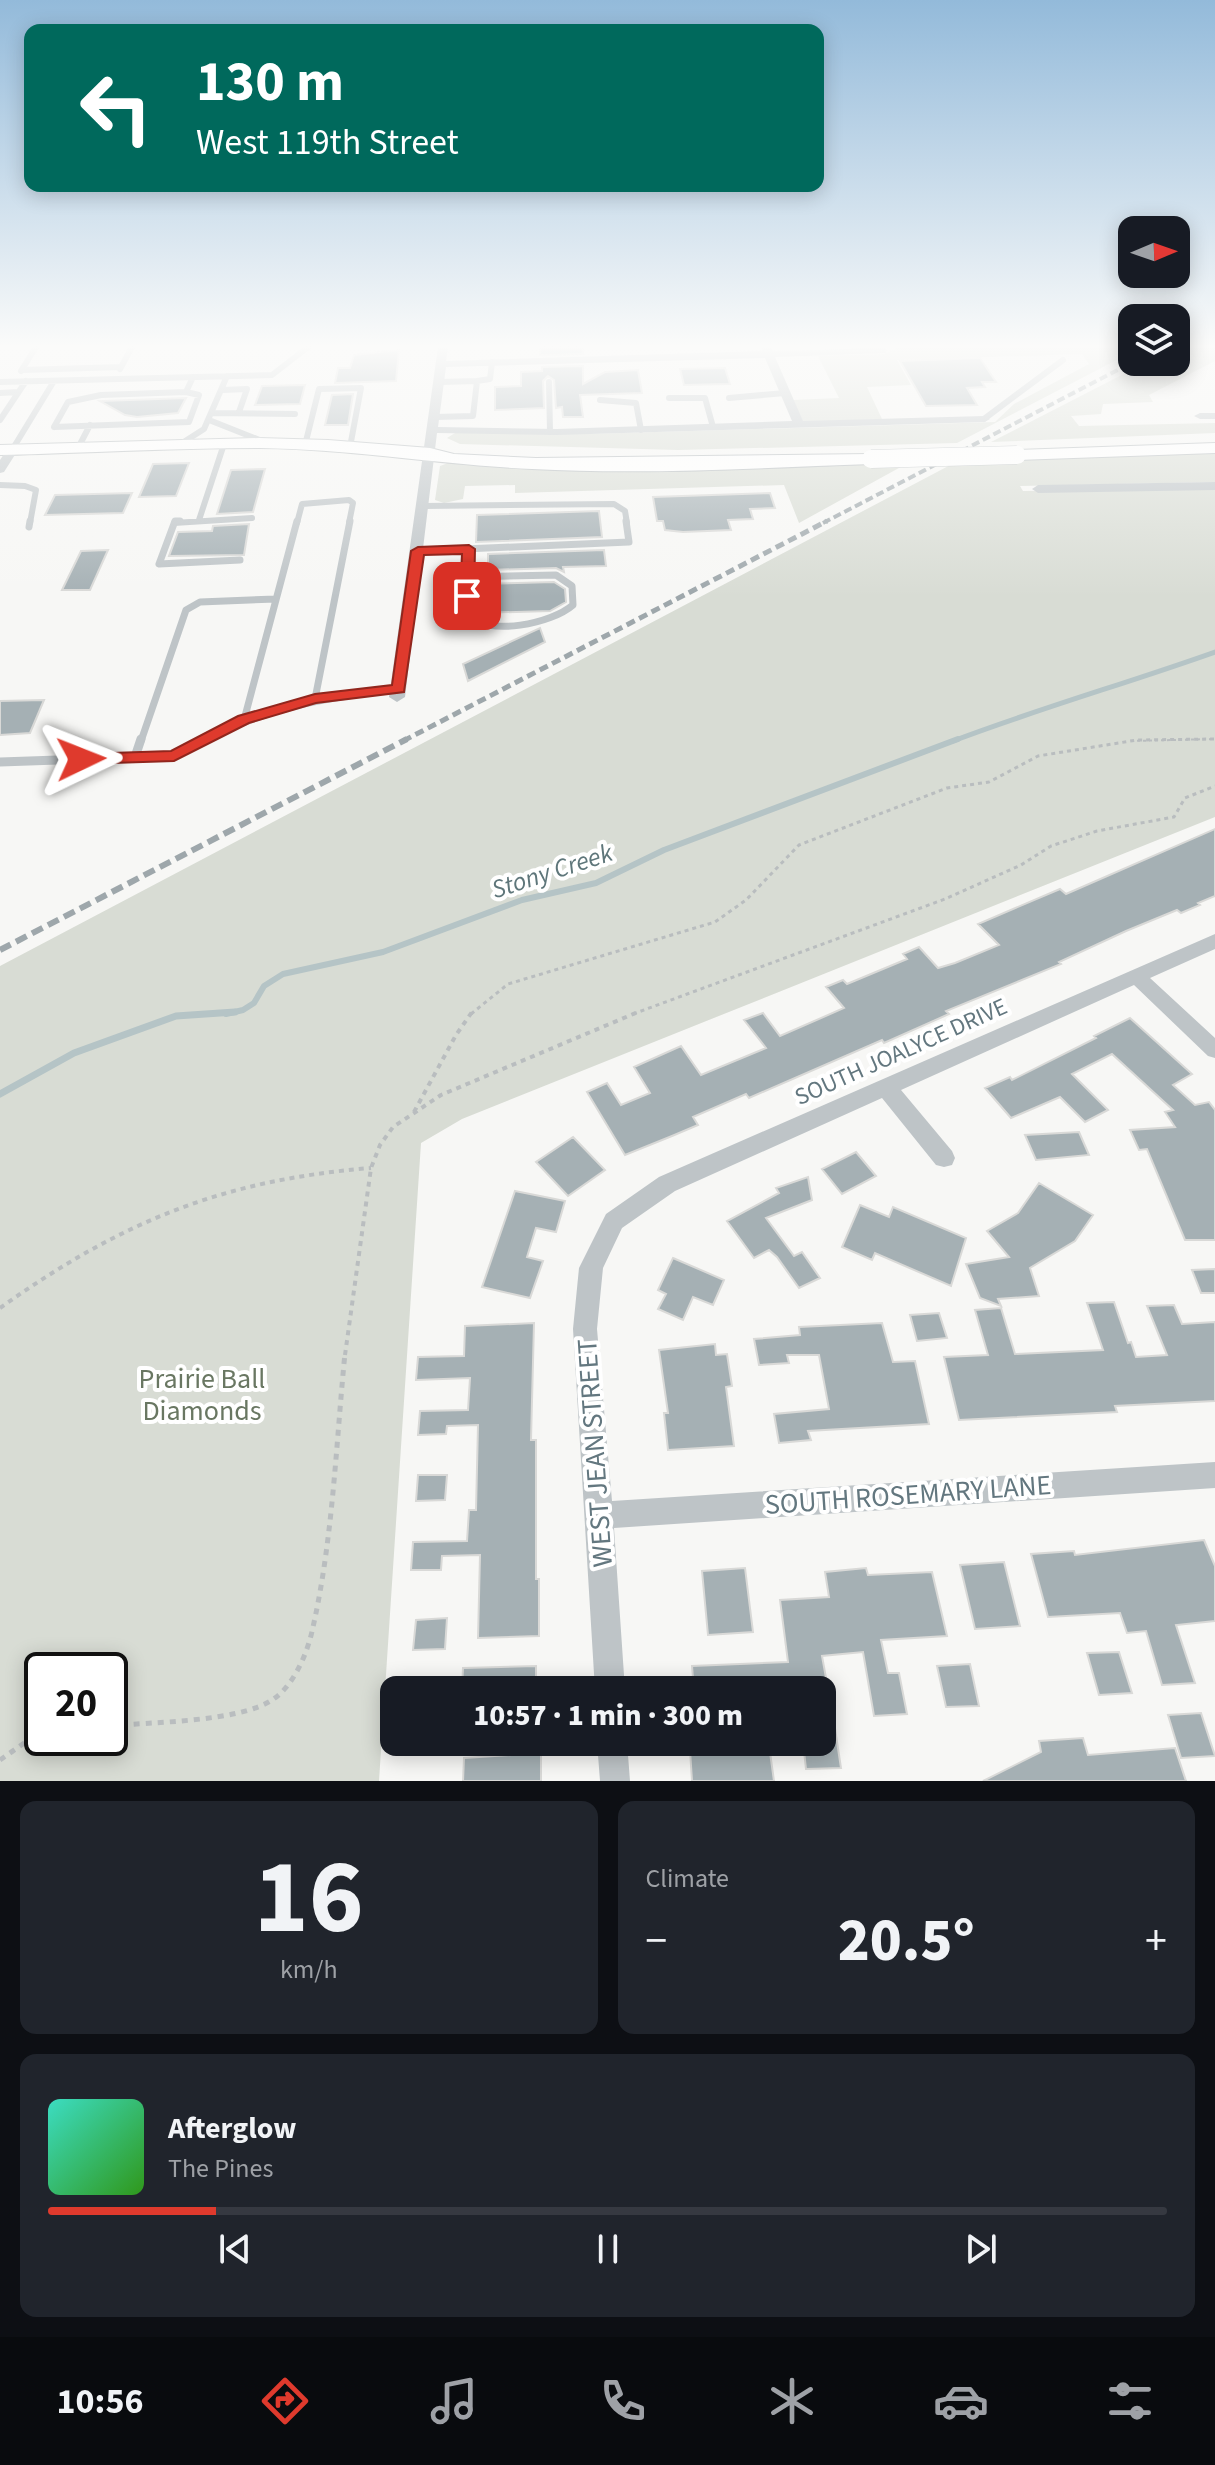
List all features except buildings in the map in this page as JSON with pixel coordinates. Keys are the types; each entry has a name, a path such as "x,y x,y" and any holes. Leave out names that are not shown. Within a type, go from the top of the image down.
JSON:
{"main road":[{"path":"1025,451 1215,438"},
{"path":"6,450 271,444 430,453 454,459 578,465 1215,448"}],"street":[{"path":"398,693 433,430"},
{"path":"523,430 636,430"},
{"path":"0,469 6,450"},
{"path":"1038,489 1215,486"},
{"name":"SOUTH JOALYCE DRIVE","path":"614,1221 667,1184 1215,941"},
{"path":"1136,976 1215,1050"},
{"path":"886,1087 944,1158"},
{"name":"WEST JEAN STREET","path":"609,1676 585,1329 591,1268 614,1221"},
{"name":"SOUTH ROSEMARY LANE","path":"600,1515 1215,1475"},
{"path":"613,1756 615,1781"}],"lane":[{"path":"6,450 20,430"},
{"path":"78,448 87,430"},
{"path":"179,445 202,430"},
{"path":"241,430 271,444"},
{"path":"305,445 309,430"},
{"path":"350,447 353,430"},
{"path":"199,520 224,444"},
{"path":"0,485 25,486 36,490 29,527"},
{"path":"244,720 302,504 349,500 353,503 315,699"},
{"path":"418,551 621,545 629,542 625,511 614,504 424,506"},
{"path":"240,560 159,564 175,521 252,518"},
{"path":"468,577 556,575 573,584 573,605 566,613 533,623 473,622 466,616 469,549"},
{"path":"135,757 186,610 200,602 276,599"},
{"path":"0,762 174,756 244,720 315,699 398,693"}],"path":[{"path":"414,1113 456,1035 476,1007 508,984 715,922 738,908 755,892 781,858 799,845 947,788 989,782 1038,756 1137,740 1215,739"},
{"path":"128,1724 249,1712 273,1700 288,1686 302,1659 313,1629 325,1547 346,1345 371,1168 380,1145 393,1127 441,1095 627,1016 945,899 1021,865 1051,846 1097,831 1174,817 1185,798 1215,786"},
{"path":"0,1308 33,1283 95,1245 154,1215 264,1179 371,1168"},
{"path":"0,1760 24,1743"}],"green space":[{"path":"720,430 982,430 957,443 678,450 460,444 447,438 455,433 589,434"},
{"path":"1014,430 1215,430 1215,433 991,442"},
{"name":"Prairie Ball Diamonds","path":"1215,452 1215,482 1020,486 1023,491 1215,489 1215,817 462,1119 421,1143 386,1676 380,1676 379,1781 0,1781 0,966 956,462"},
{"path":"448,463 590,470 908,463 799,523 784,485 515,493 515,485 465,486 463,499 444,503 435,500 440,466"}],"waterway":[{"name":"Stony Creek","path":"953,741 1215,652"},
{"name":"Stony Creek","path":"234,1012 254,1003 264,986 283,974 383,952 522,900 596,883 664,850 958,739"},
{"name":"Stony Creek","path":"0,1094 74,1053 176,1016 234,1012"},
{"name":"Stony Creek","path":"226,1014 234,1012"}],"railway":[{"path":"823,523 1002,430"},
{"path":"403,741 827,521"},
{"path":"0,950 407,739"}],"route":[{"path":"81,759 174,756 244,720 315,699 399,689 418,551 469,549 467,596"}]}
